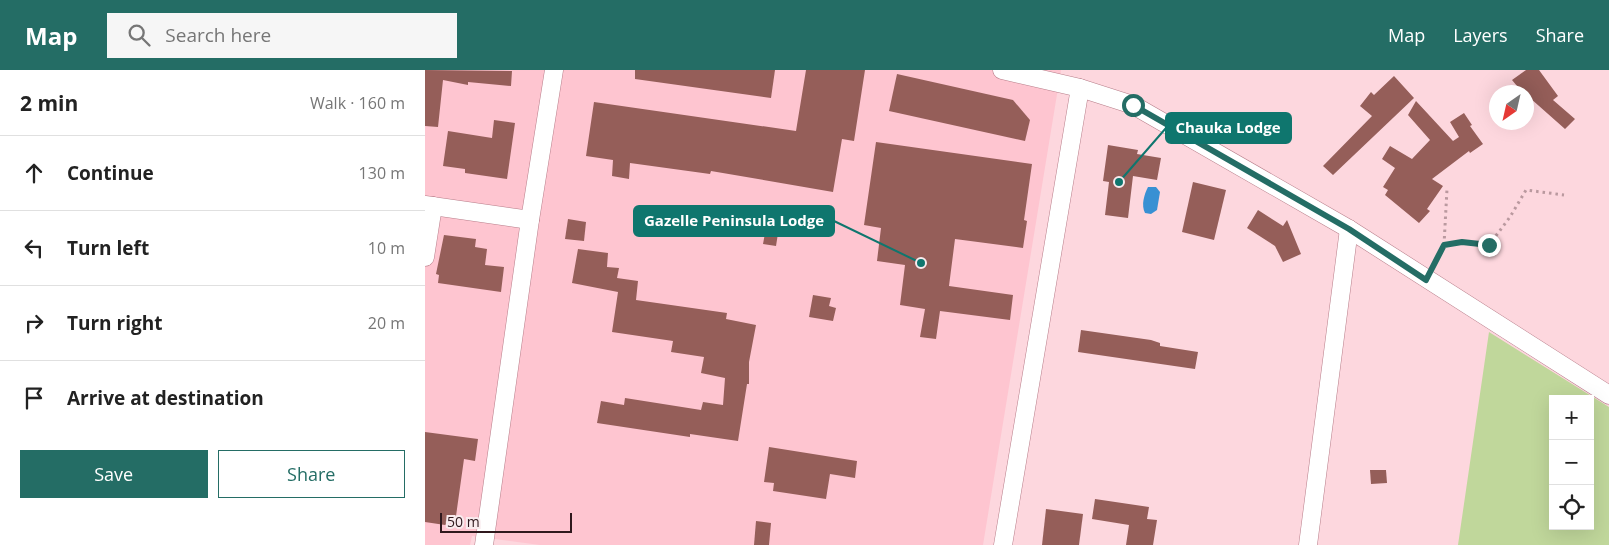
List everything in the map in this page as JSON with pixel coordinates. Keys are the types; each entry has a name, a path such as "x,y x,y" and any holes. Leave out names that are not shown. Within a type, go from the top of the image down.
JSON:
{"street":[{"path":"483,545 530,220 554,70"},
{"path":"1002,70 1080,88 1133,105 1349,229 1426,280 1609,395"},
{"path":"1003,545 1080,88"},
{"path":"425,257 429,206 530,220"},
{"path":"1308,545 1349,229"}],"path":[{"path":"1426,280 1444,245 1447,189"},
{"path":"1444,245 1462,242 1489,245 1510,217 1526,190 1564,195"}],"shaded area":[{"path":"425,70 1061,70 983,545 540,545 472,536 470,545 425,545"}],"green space":[{"path":"1489,332 1590,395 1549,395 1549,530 1594,530 1594,398 1609,407 1609,545 1458,545"}],"water":[{"path":"1148,187 1156,187 1160,192 1157,210 1151,214 1145,213 1143,207"}],"building":[{"path":"425,70 512,71 511,86 468,82 468,85 443,80 438,127 425,126"},
{"path":"635,70 775,70 771,98 635,79"},
{"path":"806,70 865,70 854,141 842,139 833,192 711,171 710,174 630,163 629,179 612,176 613,160 586,156 594,102 796,131"},
{"path":"1526,70 1539,70 1558,96 1553,100 1575,119 1565,129 1534,102 1534,85 1516,85 1512,80"},
{"path":"897,74 1013,100 1030,120 1025,141 889,111"},
{"path":"1394,76 1414,98 1333,175 1323,166 1372,116 1360,106 1371,92 1374,95"},
{"path":"1416,101 1453,141 1459,137 1450,122 1464,113 1472,125 1470,126 1483,144 1470,153 1469,151 1432,179 1443,186 1427,209 1430,211 1419,223 1385,195 1388,190 1383,187 1395,168 1382,159 1390,146 1412,159 1430,140 1408,115"},
{"path":"494,120 515,123 507,179 465,173 465,169 443,166 448,131 492,138"},
{"path":"876,142 1032,164 1024,220 1027,221 1023,248 955,239 949,286 1013,295 1010,320 940,311 936,339 920,337 925,309 900,305 905,265 877,261 881,228 864,225"},
{"path":"1108,145 1138,150 1137,154 1161,158 1157,180 1133,176 1128,218 1105,215 1109,182 1103,181"},
{"path":"1193,182 1226,190 1214,240 1182,232"},
{"path":"770,206 803,214 799,232 779,227 776,246 763,244"},
{"path":"1258,210 1283,226 1287,220 1301,254 1283,262 1275,246 1247,228"},
{"path":"568,219 586,222 584,241 565,239"},
{"path":"444,235 476,239 475,247 487,249 485,265 504,267 501,292 438,283 439,275 436,274"},
{"path":"578,249 608,253 607,267 619,268 617,278 638,281 636,300 727,313 726,319 756,325 749,362 749,384 747,384 738,441 690,434 690,437 597,423 601,401 624,405 625,398 701,410 703,402 723,405 725,378 701,373 704,357 671,352 673,341 612,332 618,292 572,283"},
{"path":"813,295 831,298 829,306 836,308 833,321 809,317"},
{"path":"1081,330 1151,340 1160,343 1160,346 1198,352 1195,369 1078,352"},
{"path":"425,432 478,439 475,461 464,459 456,516 445,525 425,522"},
{"path":"769,447 857,461 855,478 830,474 826,499 773,491 774,483 764,482"},
{"path":"1370,470 1386,470 1387,483 1371,484"},
{"path":"1095,499 1149,507 1147,519 1157,520 1153,545 1126,545 1129,525 1092,519"},
{"path":"1046,509 1083,514 1079,545 1042,545"},
{"path":"756,521 771,523 769,545 754,545"}],"place":[{"name":"Chauka Lodge","path":"1119,182"},
{"name":"Gazelle Peninsula Lodge","path":"921,263"}],"route":[{"path":"1133,105 1349,229 1426,280 1444,245 1462,242 1489,245"}]}
